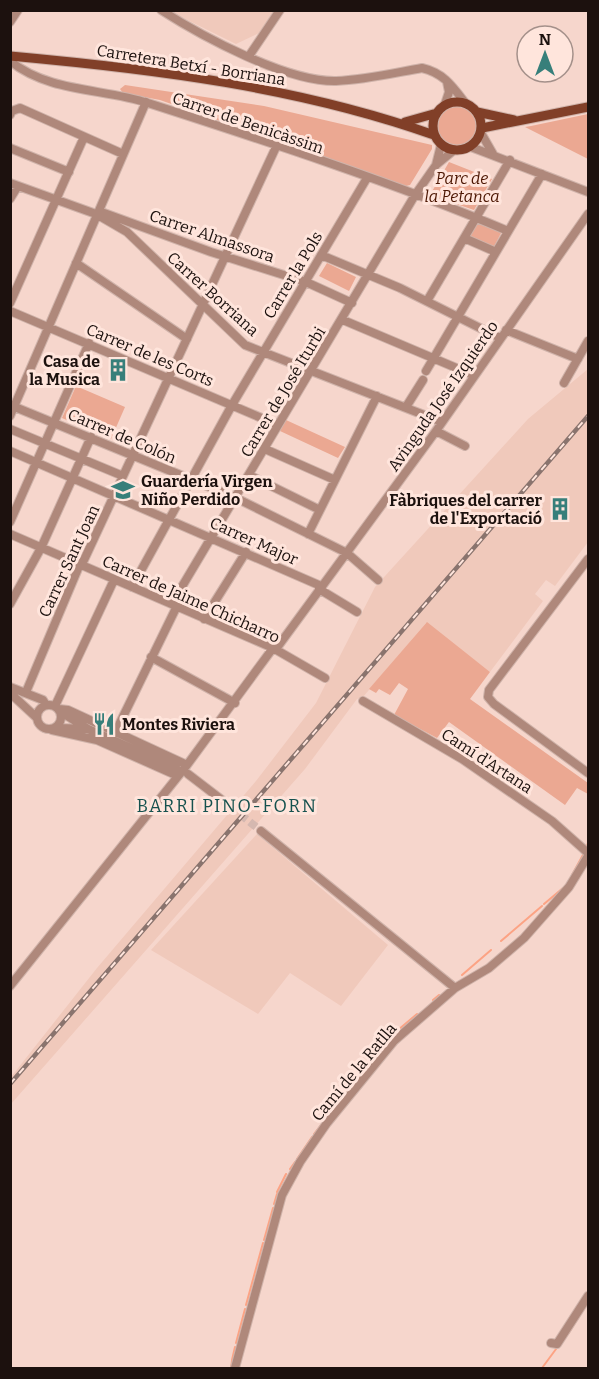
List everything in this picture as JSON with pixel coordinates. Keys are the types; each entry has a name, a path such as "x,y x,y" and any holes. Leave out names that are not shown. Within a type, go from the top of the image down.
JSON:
{"main road":[{"name":"Carretera Betxí - Borriana","path":"10,56 230,83 399,123 434,135"},
{"path":"516,121 477,112 466,104 446,104 434,120 434,135 441,145 453,151 471,147 481,131 516,121 588,107"},
{"path":"477,112 481,131"},
{"name":"Carretera Betxí - Borriana","path":"399,123 437,113"}],"street":[{"path":"10,22 18,10"},
{"path":"161,10 186,26 249,56 305,78 324,80 367,78 422,68 435,71 446,78 466,104"},
{"path":"249,56 280,10"},
{"name":"Carrer de Benicàssim","path":"10,62 48,81 71,88 146,102 415,195 508,231"},
{"path":"446,78 449,92 446,104"},
{"path":"10,416 146,102"},
{"path":"13,112 20,108 123,154"},
{"path":"481,131 494,154"},
{"path":"10,303 84,137"},
{"name":"Carrer de José Iturbi","path":"436,165 441,145"},
{"name":"Carrer Sant Joan","path":"26,692 80,564 84,560 276,147"},
{"path":"471,147 510,160 588,192"},
{"path":"10,148 69,172"},
{"name":"Carrer de José Iturbi","path":"115,733 176,608 174,600 210,537 266,449 415,195 436,165 453,151"},
{"path":"427,301 510,160"},
{"path":"426,371 542,174"},
{"name":"Carrer la Pols","path":"132,587 232,405 367,178"},
{"path":"10,199 14,184"},
{"name":"Carrer Borriana","path":"14,184 96,214 127,232 245,345 442,422"},
{"name":"Carrer Almassora","path":"96,214 104,213 306,282 352,303"},
{"name":"Avinguda José Izquierdo","path":"10,986 177,772 187,765 235,703 273,648 279,645 436,431 473,375 588,214"},
{"path":"127,232 131,222"},
{"path":"464,238 496,252"},
{"path":"321,255 369,274 500,338"},
{"path":"76,263 187,339"},
{"name":"Carrer de les Corts","path":"10,311 278,425"},
{"path":"343,320 473,375"},
{"path":"506,330 578,359"},
{"path":"564,383 588,342"},
{"path":"10,522 89,343"},
{"path":"406,407 423,380"},
{"path":"308,534 377,396"},
{"name":"Carrer de Colón","path":"13,406 234,497 347,553 378,580"},
{"path":"10,429 123,476"},
{"path":"436,431 465,446"},
{"path":"10,604 41,548 91,437"},
{"path":"266,449 335,480"},
{"name":"Carrer Major","path":"10,451 246,552 320,588 357,612"},
{"path":"249,475 320,510"},
{"name":"Carrer de Jaime Chicharro","path":"10,534 176,608 273,648 326,678"},
{"path":"204,619 246,552"},
{"path":"588,559 489,690 488,697 494,704 588,773"},
{"path":"55,708 114,580"},
{"path":"151,657 235,703"},
{"path":"10,687 43,700 88,729 177,772"},
{"path":"10,693 45,729 88,729"},
{"name":"Camí d'Artana","path":"363,701 471,765 552,821 588,854"},
{"path":"55,708 62,721 55,729"},
{"path":"36,718 37,712 55,708 68,710 187,765"},
{"path":"55,729 96,740 177,772"},
{"path":"188,774 231,807"},
{"path":"261,831 455,987"},
{"name":"Camí de la Ratlla","path":"235,1368 264,1257 288,1182 327,1123 394,1041 455,987 489,968 524,938 569,887 588,854"},
{"path":"551,1343 557,1344 588,1296"}],"shaded area":[{"path":"169,11 275,11 259,33 236,44"},
{"path":"588,369 588,542 555,586 546,580 535,594 543,601 490,672 426,623 363,697 357,699 305,769 11,1104 11,1077 97,968 256,781 316,703 375,587 528,419"},
{"path":"257,834 388,945 341,1006 290,973 258,1014 151,950"}],"green space":[{"path":"125,85 264,106 432,145 432,149 410,185 406,186 160,100 123,93 120,89"},
{"path":"457,106 472,112 478,127 472,142 457,148 442,142 436,127 442,112"},
{"path":"588,114 588,159 525,127 531,126"},
{"name":"Parc de la Petanca","path":"449,162 492,179 474,210 430,195"},
{"path":"478,221 502,231 494,247 469,237"},
{"path":"327,263 356,277 349,291 319,276"},
{"path":"76,386 125,407 111,439 62,418"},
{"path":"286,420 345,447 338,458 280,431"},
{"path":"427,622 490,672 470,699 588,783 588,794 577,788 565,805 449,722 437,738 394,715 408,689 399,683 390,695 379,689 376,693 369,689"}],"waterway":[{"path":"572,875 584,853"},
{"path":"544,904 563,888"},
{"path":"501,941 542,906"},
{"path":"462,975 491,950"},
{"path":"433,1000 439,995"},
{"path":"398,1030 417,1014"},
{"path":"385,1044 391,1037"},
{"path":"375,1056 383,1047"},
{"path":"361,1074 370,1063"},
{"path":"327,1117 359,1077"},
{"path":"314,1134 321,1125"},
{"path":"297,1159 312,1137"},
{"path":"290,1169 295,1162"},
{"path":"277,1192 286,1174"},
{"path":"274,1204 277,1194"},
{"path":"264,1240 273,1208"},
{"path":"246,1305 263,1243"},
{"path":"236,1343 245,1309"},
{"path":"568,1334 578,1318"},
{"path":"542,1368 559,1345"},
{"path":"232,1360 235,1347"},
{"path":"231,1368 232,1361"}],"tunnel":[{"path":"231,807 261,831"}],"railway":[{"path":"10,1084 588,416"}],"place":[{"name":"Casa de la Musica","path":"118,370"},
{"name":"Guardería Virgen Niño Perdido","path":"123,490"},
{"name":"Fàbriques del carrer de l'Exportació","path":"560,509"},
{"name":"Montes Riviera","path":"104,724"}],"district":[{"name":"BARRI PINO-FORN","path":"227,806"}]}
